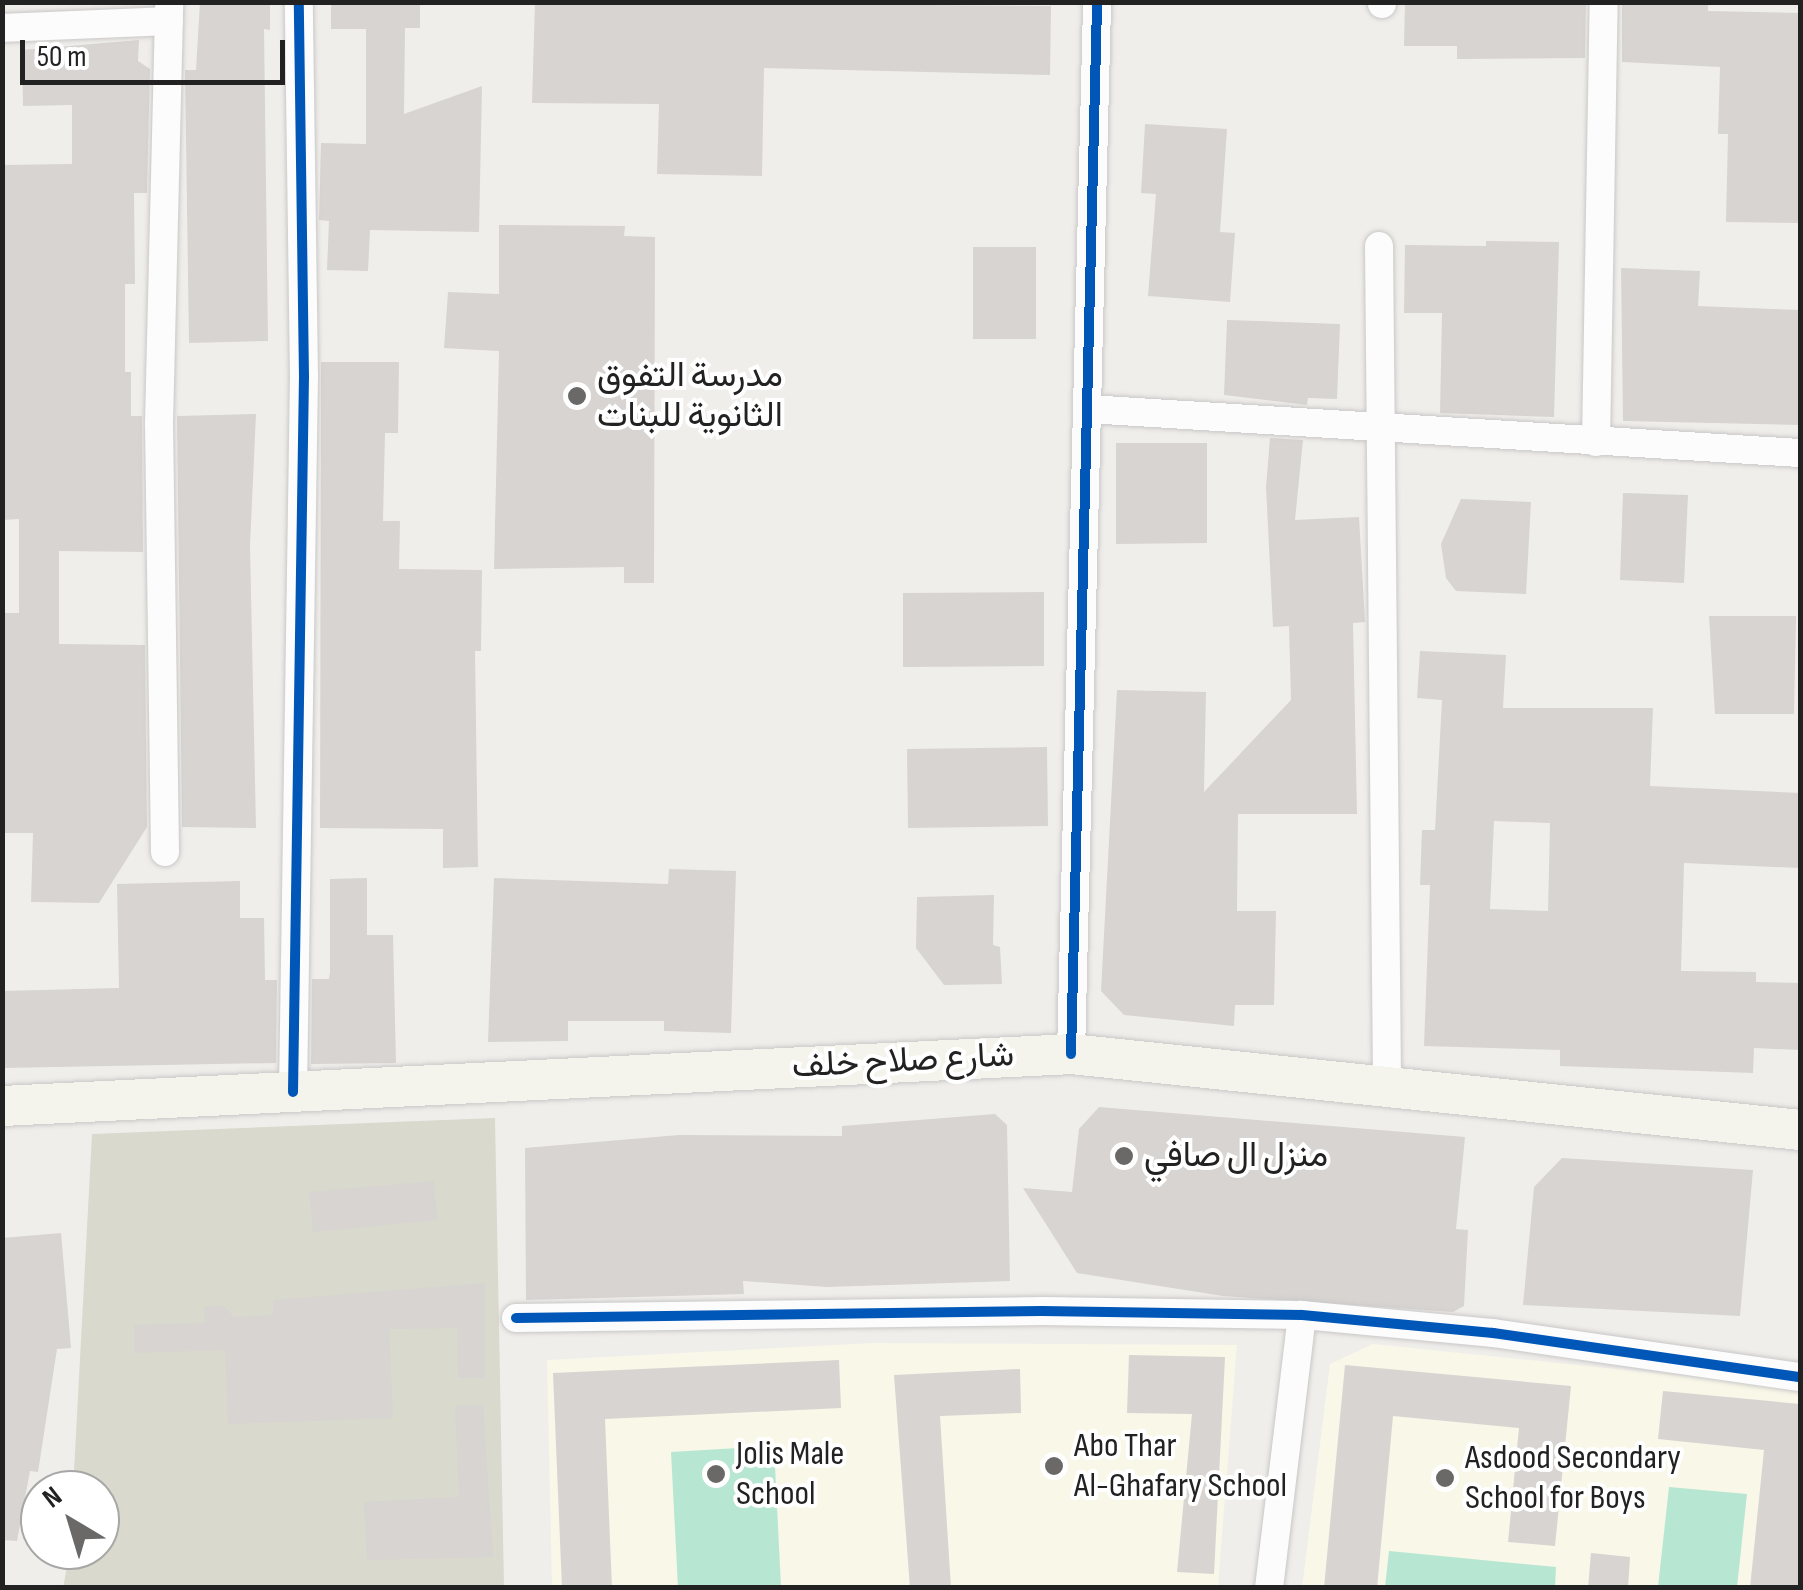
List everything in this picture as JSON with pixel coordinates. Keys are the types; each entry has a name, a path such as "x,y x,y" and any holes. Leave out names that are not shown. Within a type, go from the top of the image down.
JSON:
{"main road":[{"name":"شارع صلاح خلف","path":"2,1106 1071,1054 1800,1130"}],"street":[{"path":"293,1092 304,378 299,2"},
{"path":"1071,1054 1097,2"},
{"path":"1596,442 1604,2"},
{"path":"2,28 169,12 159,423 165,852"},
{"path":"1380,246 1387,1084"},
{"path":"1088,409 1380,431 1800,453"},
{"path":"516,1318 1042,1310 1302,1316 1493,1333 1800,1377"},
{"path":"1269,1588 1302,1316"}],"shaded area":[{"path":"495,1118 504,1587 63,1588 66,1570 120,1570 120,1470 74,1470 92,1134"},
{"path":"874,1343 1237,1345 1218,1587 552,1587 547,1360"},
{"path":"1373,1344 1800,1388 1800,1587 1302,1588 1330,1364"}],"green space":[{"path":"774,1446 781,1587 678,1587 671,1452"},
{"path":"1669,1487 1747,1494 1737,1587 1658,1587"},
{"path":"1389,1551 1556,1567 1555,1587 1385,1587"}],"building":[{"path":"200,2 270,2 270,30 264,29 268,341 189,343 185,70 196,70"},
{"path":"331,2 420,2 420,28 405,28 404,114 482,86 479,232 370,230 368,271 327,270 329,221 319,220 321,143 366,144 366,29 331,29"},
{"path":"535,2 1051,6 1050,75 764,68 762,176 657,174 659,104 532,103"},
{"path":"1405,2 1586,2 1585,58 1457,59 1457,46 1404,46"},
{"path":"1622,2 1708,2 1708,11 1800,13 1800,223 1726,222 1728,134 1718,134 1720,67 1622,62"},
{"path":"139,40 138,61 150,69 147,193 134,193 135,284 125,284 125,372 131,372 131,416 142,416 143,552 59,551 59,644 145,645 147,827 99,903 31,902 33,833 2,833 2,613 19,613 19,519 2,520 2,165 72,164 72,105 23,106 22,50"},
{"path":"1145,124 1227,129 1220,232 1235,233 1230,302 1148,296 1156,194 1141,193"},
{"name":"مدرسة التفوق الثانوية للبنات","path":"499,225 625,226 624,236 655,237 654,583 624,583 624,567 494,569 499,351 444,348 448,292 499,294"},
{"path":"1486,241 1559,242 1554,417 1440,413 1442,313 1404,313 1405,245 1486,246"},
{"path":"973,247 1036,247 1036,339 973,339"},
{"path":"1621,268 1700,271 1698,306 1800,310 1800,425 1623,421"},
{"path":"1227,320 1340,324 1337,399 1308,398 1307,405 1224,395"},
{"path":"321,362 399,362 398,433 385,433 383,521 400,521 399,569 482,570 481,651 475,651 478,867 443,868 443,829 320,828"},
{"path":"256,414 250,546 256,828 182,827 177,416"},
{"path":"1270,438 1303,440 1295,520 1359,517 1365,622 1353,623 1357,814 1238,814 1237,911 1276,911 1274,1005 1235,1005 1234,1026 1124,1015 1101,991 1117,690 1206,692 1204,792 1291,700 1289,626 1273,627 1266,487"},
{"path":"1116,443 1207,443 1207,543 1116,544"},
{"path":"1623,493 1688,495 1684,583 1620,580"},
{"path":"1461,499 1531,502 1526,594 1456,591 1446,578 1441,544"},
{"path":"1044,592 1044,666 903,667 903,593"},
{"path":"1709,616 1796,616 1794,714 1715,714"},
{"path":"1420,651 1506,655 1503,708 1653,708 1650,786 1800,793 1800,868 1684,863 1681,971 1756,972 1756,982 1800,983 1800,1050 1754,1048 1753,1073 1560,1066 1560,1050 1424,1046 1430,885 1420,885 1422,830 1435,830 1442,700 1417,698","holes":["1494,821 1550,823 1548,911 1490,909"]},
{"path":"1047,747 1048,826 908,828 907,749"},
{"path":"669,869 736,871 731,1033 664,1031 664,1021 568,1021 568,1041 488,1042 494,878 668,884"},
{"path":"367,878 367,935 393,935 396,1063 311,1064 312,979 329,979 330,972 330,879"},
{"path":"240,881 240,918 264,918 265,980 277,980 276,1063 2,1068 2,991 119,988 117,884"},
{"path":"994,895 993,945 1000,947 1002,984 944,985 916,948 917,897"},
{"path":"1099,1107 1465,1137 1456,1229 1468,1230 1464,1306 1453,1312 1223,1296 1077,1273 1023,1188 1072,1192 1079,1129"},
{"path":"995,1114 1007,1125 1010,1281 827,1287 743,1281 744,1294 526,1300 525,1148 679,1135 842,1136 842,1126"},
{"path":"1562,1158 1753,1170 1740,1316 1523,1305 1534,1187"},
{"path":"434,1181 437,1220 313,1232 309,1192"},
{"path":"61,1233 71,1348 57,1349 38,1470 20,1470 17,1541 2,1540 2,1238"},
{"path":"485,1283 485,1378 458,1378 457,1328 389,1329 393,1418 228,1424 225,1350 134,1353 134,1325 205,1323 204,1307 224,1306 234,1317 273,1315 273,1300"},
{"path":"1129,1355 1225,1357 1214,1574 1177,1572 1192,1414 1127,1413"},
{"path":"839,1360 841,1408 605,1419 612,1588 562,1588 553,1373"},
{"path":"1345,1365 1571,1386 1555,1546 1508,1542 1519,1428 1393,1416 1377,1588 1324,1588"},
{"path":"1020,1369 1021,1413 940,1416 951,1588 910,1588 894,1375"},
{"path":"1663,1391 1800,1404 1800,1588 1750,1588 1764,1450 1658,1439"},
{"path":"483,1405 493,1557 367,1560 364,1502 459,1497 455,1406"},
{"path":"1591,1553 1630,1557 1628,1588 1588,1588"}],"cycle path":[{"path":"293,1092 304,377 299,2"},
{"path":"1071,1054 1097,2"},
{"path":"516,1318 1042,1311 1302,1315 1493,1333 1800,1377"}],"place":[{"name":"مدرسة التفوق الثانوية للبنات","path":"577,396"},
{"name":"منزل ال صافي","path":"1124,1156"},
{"name":"Abo Thar Al-Ghafary School","path":"1054,1466"},
{"name":"Jolis Male School","path":"716,1474"},
{"name":"Asdood Secondary School for Boys","path":"1445,1478"}]}
